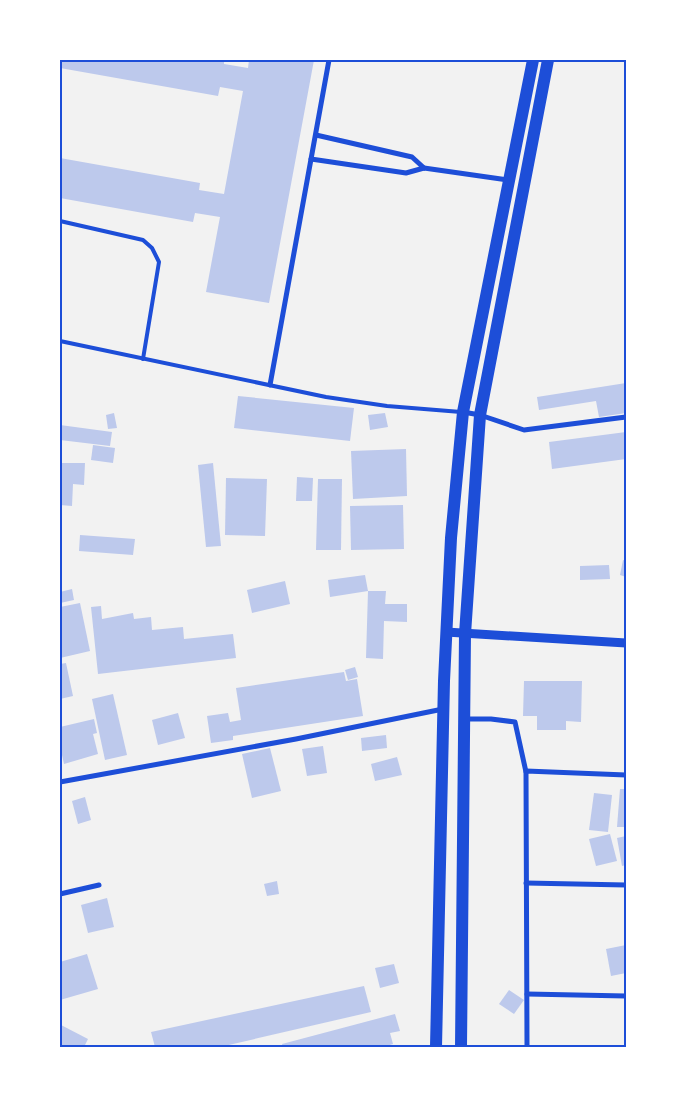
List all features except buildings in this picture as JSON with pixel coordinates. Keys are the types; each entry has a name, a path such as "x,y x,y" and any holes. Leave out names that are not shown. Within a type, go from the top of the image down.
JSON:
{"main road":[{"path":"436,1047 443,709 451,538 464,412 533,60"},
{"path":"461,1047 464,634 480,415 548,60"}],"street":[{"path":"270,385 329,60"},
{"path":"316,135 412,156 424,168"},
{"path":"311,159 406,172 424,168 509,180"},
{"path":"464,412 480,415 524,430 626,417"},
{"path":"446,632 626,643"},
{"path":"60,782 296,739 443,709"},
{"path":"464,719 492,719 515,722 526,772 527,1047"},
{"path":"526,772 626,775"},
{"path":"526,883 626,885"},
{"path":"60,894 99,885"},
{"path":"526,994 626,996"}],"lane":[{"path":"60,221 143,240 152,248 159,262 142,359"},
{"path":"60,342 270,385 380,405 464,412"}]}
